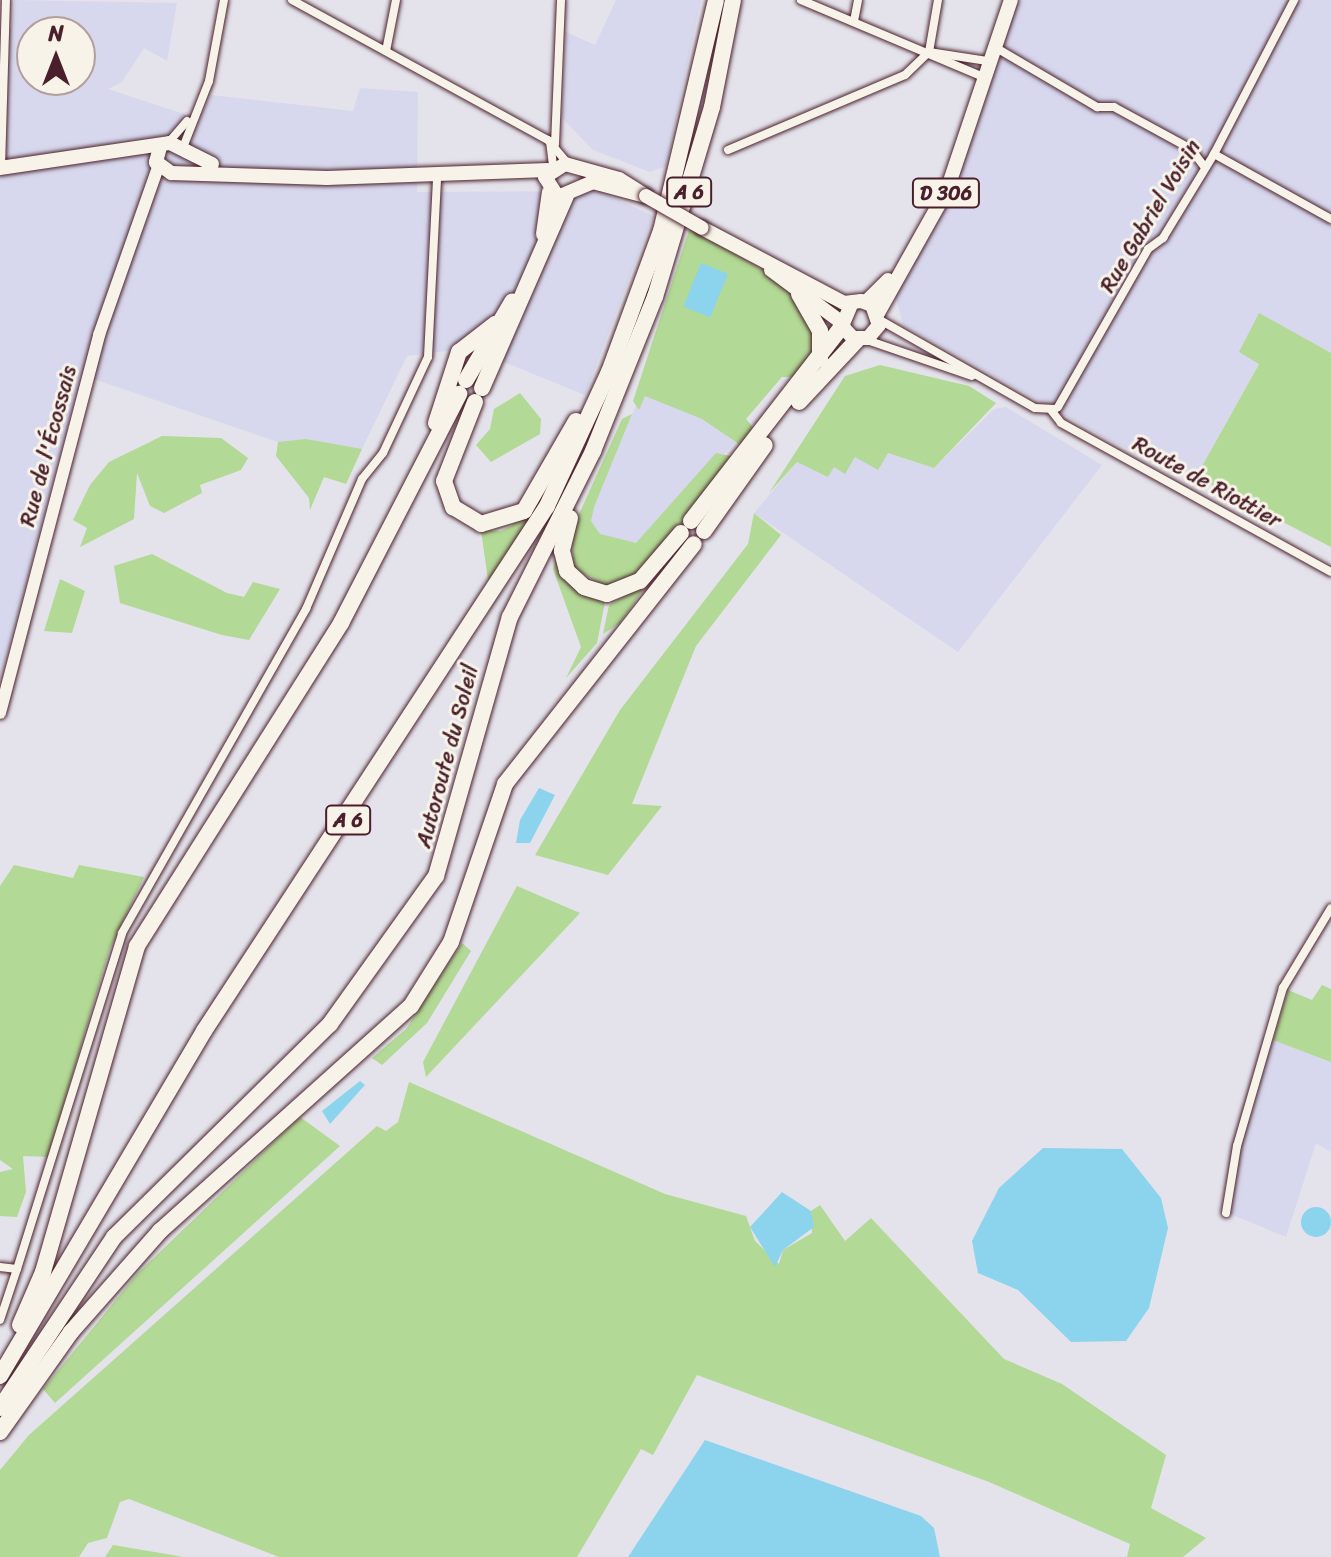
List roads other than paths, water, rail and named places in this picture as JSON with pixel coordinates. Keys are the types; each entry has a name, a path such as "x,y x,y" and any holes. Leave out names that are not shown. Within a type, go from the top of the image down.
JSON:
{"highway":[{"name":"Autoroute du Soleil","path":"0,1376 204,1031 530,537 609,372 661,231 716,0"},
{"name":"Autoroute du Soleil","path":"0,1408 114,1237 330,1024 436,876 510,617 625,379 699,155 733,0"},
{"path":"699,155 650,333 564,532 564,563 584,587 618,593 640,581 692,532 783,422 861,339"},
{"path":"560,190 478,395 445,467 446,494 469,520 500,524 524,511 555,464 661,231"},
{"path":"0,1361 43,1272 137,946 341,623 432,442 503,318 543,235 560,190"},
{"path":"799,294 820,331 819,359"},
{"path":"432,442 459,352 503,318"},
{"path":"0,1432 71,1332 160,1231 411,1006 451,942 505,784 842,324"}],"main road":[{"name":"D 306","path":"879,316 939,209 1001,0"},
{"name":"D 306","path":"859,302 927,218 981,68 1011,0"},
{"path":"0,168 163,145 275,176"},
{"path":"157,164 163,145"},
{"path":"149,193 176,172 183,152"},
{"path":"54,160 157,164 176,172 275,176 432,177 571,167 619,179 756,257 859,302 879,316 861,339 799,294 756,257"},
{"name":"Rue de l'Écossais","path":"0,713 99,335 157,164"},
{"path":"560,190 571,167"},
{"path":"551,168 560,190"},
{"path":"432,177 560,190 596,182 646,196"},
{"path":"842,324 859,302"}],"street":[{"path":"0,168 6,0"},
{"path":"183,152 201,100 224,0"},
{"path":"292,0 551,142 571,167"},
{"path":"386,51 396,0"},
{"path":"551,168 561,0"},
{"path":"801,0 929,52 981,68"},
{"path":"854,21 858,0"},
{"path":"728,150 905,75 929,52 938,0"},
{"name":"Rue Gabriel Voisin","path":"1054,408 1214,154 1294,0"},
{"path":"993,46 1097,107 1114,107 1191,149 1204,166"},
{"path":"929,52 981,68"},
{"path":"163,145 201,100"},
{"path":"1214,154 1331,219"},
{"path":"0,1320 122,933 306,609 362,479 383,453 428,357 432,177"},
{"name":"Route de Riottier","path":"879,316 985,380"},
{"name":"Route de Riottier","path":"861,339 985,380 1054,408 1066,425 1331,572"},
{"path":"1226,1213 1237,1146 1283,988 1331,908"},
{"path":"0,1267 17,1269"}],"water":[{"path":"701,263 728,274 710,317 683,307"},
{"path":"539,788 555,795 530,843 516,843 520,820"},
{"path":"360,1081 365,1085 330,1124 322,1111"},
{"path":"1043,1148 1122,1149 1161,1198 1168,1228 1149,1308 1126,1341 1071,1342 1018,1290 978,1273 972,1241 999,1188"},
{"path":"782,1192 811,1211 814,1227 783,1250 775,1267 750,1227"},
{"path":"1316,1207 1327,1211 1331,1222 1327,1233 1316,1237 1305,1233 1301,1222 1305,1211"},
{"path":"705,1440 921,1516 934,1528 940,1557 628,1557"}]}
